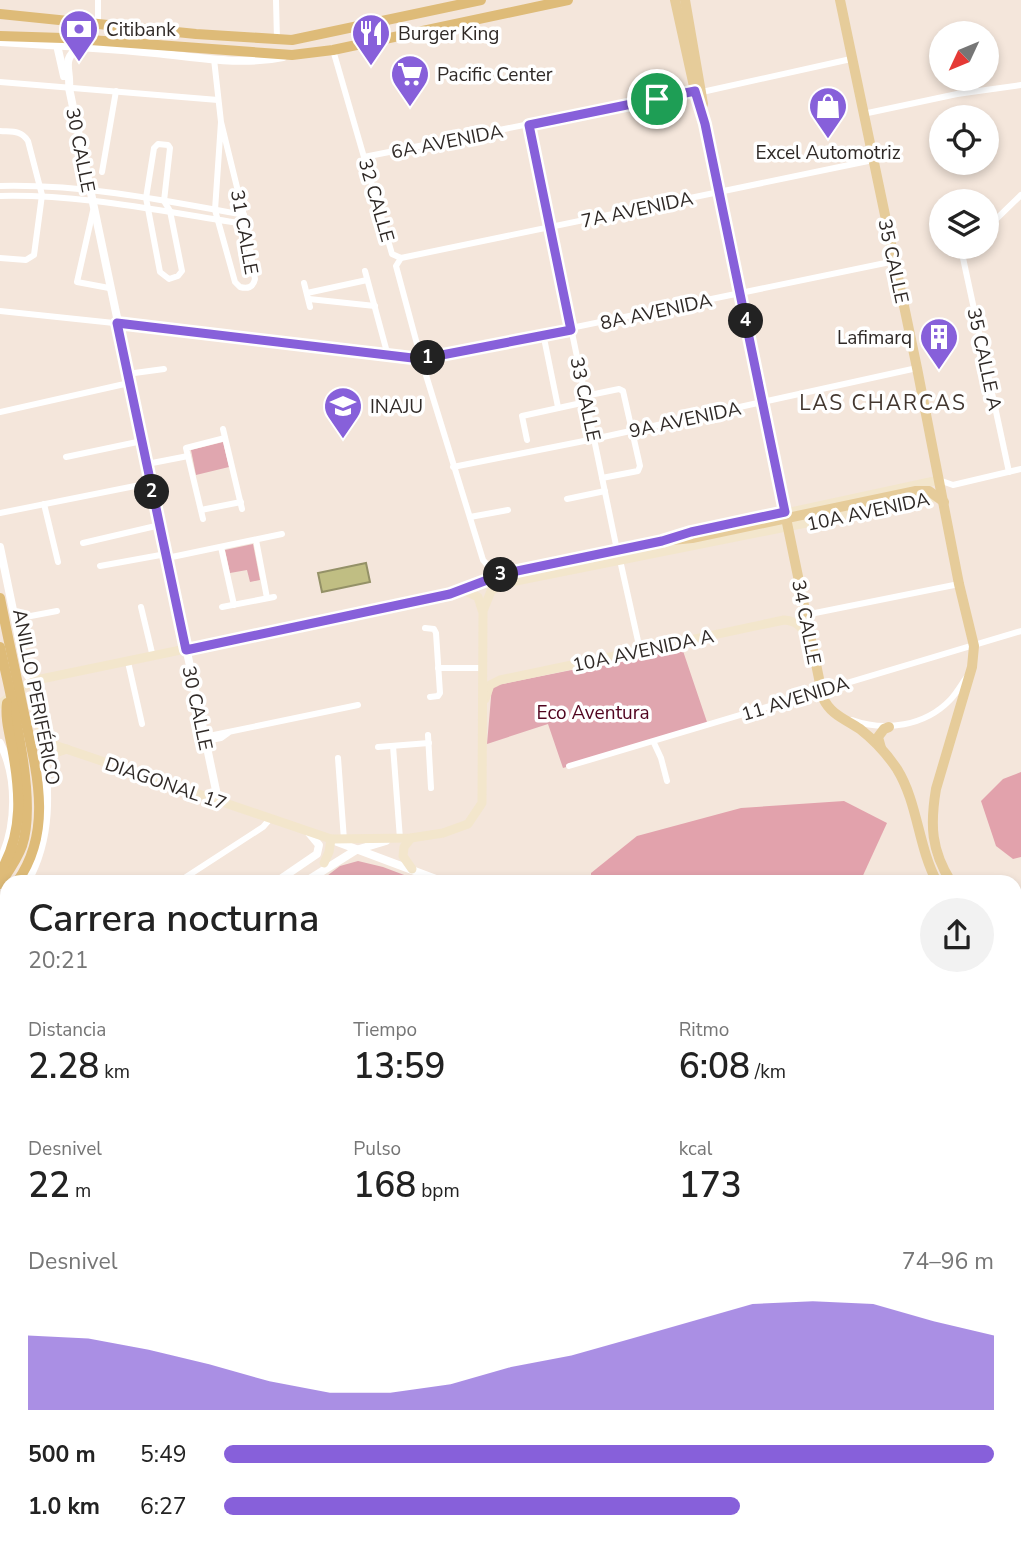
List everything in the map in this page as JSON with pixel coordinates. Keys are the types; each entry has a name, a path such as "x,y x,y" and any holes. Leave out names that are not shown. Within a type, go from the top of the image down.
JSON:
{"highway":[{"path":"0,14 277,40 308,38 481,0"},
{"path":"0,36 292,55 333,50 568,0"},
{"path":"170,47 209,59"},
{"name":"ANILLO PERIFÉRICO","path":"0,598 40,789 39,824 35,845 22,875"},
{"name":"ANILLO PERIFÉRICO","path":"0,648 27,792 26,827 22,846 5,875"},
{"path":"0,874 12,848 19,818 19,788 4,724 4,703"}],"main road":[{"name":"34 CALLE","path":"675,0 699,91 798,570 811,650 820,690 827,707 834,714"},
{"path":"685,0 699,91"},
{"name":"35 CALLE","path":"840,0 963,586"},
{"name":"10A AVENIDA","path":"619,555 691,532 939,480"},
{"path":"662,541 922,490 938,496 947,508 974,646 933,807 936,853 946,875"},
{"name":"10A AVENIDA","path":"35,682 463,590 503,574 769,532 942,496"},
{"path":"765,516 775,522 769,532"},
{"path":"482,715 483,611 491,591 501,584 591,566 619,555"},
{"name":"34 CALLE","path":"798,570 810,614 817,674"},
{"path":"463,590 478,597 483,611"},
{"name":"10A AVENIDA A","path":"482,715 487,688 494,682 784,620 796,622 802,627 811,650"},
{"path":"4,703 35,682"},
{"path":"35,682 33,701 44,742"},
{"path":"834,714 859,729 883,750"},
{"name":"DIAGONAL 17","path":"4,724 44,742 309,833 344,840 411,838 457,829 473,818 479,810 483,796 482,715"},
{"path":"889,727 881,732 878,742 898,772 932,875"},
{"path":"46,761 55,753 67,749"},
{"path":"411,838 404,847 403,856 412,869"},
{"path":"324,863 331,839"}],"street":[{"path":"98,0 98,23"},
{"path":"276,0 277,40"},
{"path":"0,42 249,61 292,55"},
{"name":"30 CALLE","path":"57,45 69,89 218,800"},
{"name":"30 CALLE","path":"69,89 67,61 71,52 80,46"},
{"name":"32 CALLE","path":"333,50 392,254 401,258 396,266 421,359 483,560 489,568 503,574"},
{"name":"31 CALLE","path":"209,59 246,224 255,279 251,287 243,288 235,282 215,210 222,122"},
{"name":"6A AVENIDA","path":"364,157 851,59"},
{"path":"0,82 218,100"},
{"path":"863,114 957,94 1021,85"},
{"name":"30 CALLE","path":"102,172 116,92"},
{"name":"33 CALLE","path":"529,125 640,650"},
{"path":"0,131 24,135 42,195 34,255 26,260 0,258"},
{"path":"158,144 168,145 170,152 164,201 170,211 182,271 178,276 169,279 160,271 146,198 154,148 158,144"},
{"name":"7A AVENIDA","path":"401,258 873,160"},
{"path":"0,186 40,185 89,190 244,215"},
{"path":"0,196 42,195 91,200 246,224"},
{"path":"999,216 1021,195"},
{"name":"30 CALLE","path":"93,211 77,282 109,288"},
{"name":"35 CALLE A","path":"963,259 1009,472"},
{"name":"8A AVENIDA","path":"0,311 421,359 894,261"},
{"path":"365,271 388,356"},
{"path":"309,300 367,279"},
{"path":"304,283 309,300"},
{"path":"309,300 375,306"},
{"path":"545,343 558,407"},
{"name":"9A AVENIDA","path":"453,467 917,368"},
{"path":"127,374 164,369"},
{"path":"0,412 130,383"},
{"path":"527,440 522,416 621,389 639,469 602,478"},
{"path":"201,510 242,505 223,429"},
{"path":"204,519 186,448 225,438"},
{"path":"66,457 142,441"},
{"path":"146,464 188,456"},
{"name":"10A AVENIDA","path":"942,496 953,485 1021,470"},
{"name":"10A AVENIDA","path":"939,480 953,485"},
{"path":"0,513 150,483"},
{"path":"567,499 605,491"},
{"path":"44,503 58,562"},
{"path":"470,517 508,510"},
{"path":"83,543 160,525"},
{"path":"100,566 221,547 282,534"},
{"path":"222,607 271,598 256,540"},
{"path":"0,547 26,673 35,682"},
{"path":"221,547 234,605"},
{"path":"810,614 963,586"},
{"path":"141,607 153,657"},
{"path":"15,619 57,611"},
{"path":"425,628 436,631 440,693 430,697"},
{"name":"11 AVENIDA","path":"569,766 654,743 820,690 1021,632"},
{"path":"128,662 142,723"},
{"path":"438,668 481,667"},
{"path":"834,714 860,723 889,727 915,721 950,700 969,674"},
{"path":"204,739 221,738 230,732 358,705"},
{"path":"428,735 431,788"},
{"name":"ANILLO PERIFÉRICO","path":"30,875 43,847 47,825 44,742"},
{"path":"0,743 9,771 12,800 11,828 0,861"},
{"path":"378,747 429,743"},
{"path":"654,743 667,781"},
{"path":"316,875 356,850 397,839 393,746"},
{"path":"338,758 344,840"},
{"path":"189,875 263,827 270,819"},
{"path":"287,875 312,859 319,850 319,845 309,833"},
{"name":"DIAGONAL 17","path":"331,839 427,875"},
{"path":"312,859 319,858 324,863 319,873"}],"green space":[{"path":"223,442 229,467 196,475 191,450"},
{"path":"253,544 260,580 250,582 247,570 230,573 225,550"},
{"name":"Eco Aventura","path":"682,648 708,725 563,768 548,724 487,744 492,686"},
{"path":"358,861 404,875 328,875 340,866"}],"shaded area":[{"path":"366,563 370,582 322,592 318,573"},
{"path":"1021,772 1021,857 1013,859 996,846 981,801 1003,779"},
{"path":"844,801 887,823 863,875 591,875 637,836 741,808"}],"place":[{"name":"Citibank","path":"79,63"},
{"name":"Burger King","path":"371,67"},
{"name":"Pacific Center","path":"410,108"},
{"name":"Excel Automotriz","path":"828,140"},
{"name":"Lafimarq","path":"939,371"},
{"name":"INAJU","path":"343,440"}],"district":[{"name":"LAS CHARCAS","path":"883,403"}],"route":[{"path":"695,91 705,124 785,512 503,574 450,594 186,650 117,323 410,359 571,330 529,125 657,99 695,91"}]}
